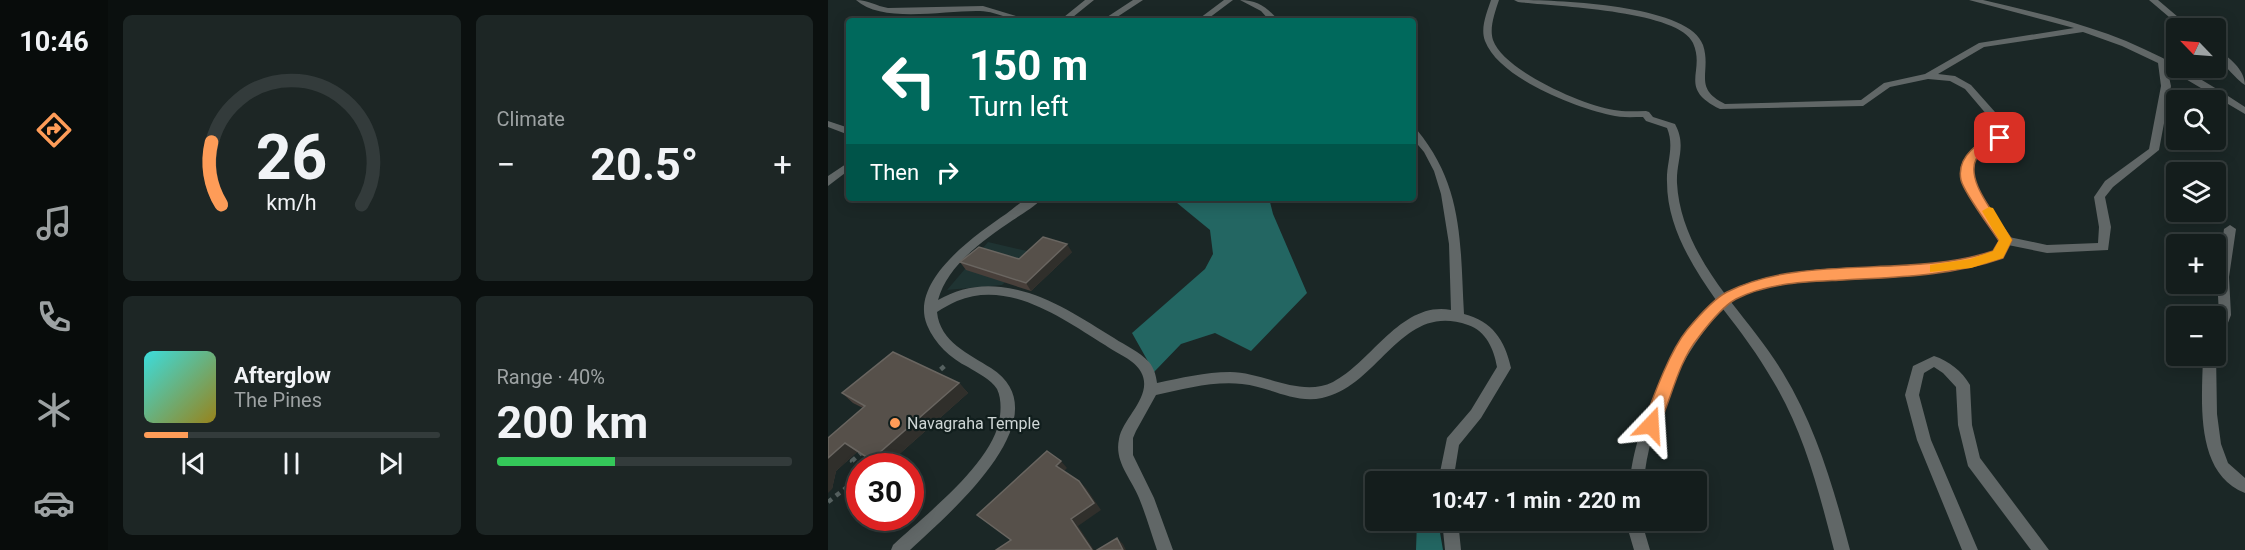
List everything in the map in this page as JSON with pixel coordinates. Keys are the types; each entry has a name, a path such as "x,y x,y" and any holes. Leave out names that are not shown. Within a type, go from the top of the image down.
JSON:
{"street":[{"path":"860,0 873,8 888,10 983,8 1012,16 1011,18"},
{"path":"1067,18 1090,0"},
{"path":"1110,18 1140,0"},
{"path":"1204,18 1229,0"},
{"path":"1244,0 1264,9 1272,18"},
{"path":"1495,0 1487,30 1489,41 1504,62 1518,72 1595,109 1620,114 1646,114 1649,119 1671,126 1679,141 1672,184 1687,244 1723,302 1765,356 1794,403 1830,504 1842,550"},
{"path":"1518,0 1632,12 1677,24 1692,33 1699,45 1700,82 1703,95 1710,102 1723,107 1863,103 1887,85 1928,76 1952,78 1968,87 1998,121 2000,138 1978,149 1968,163 1968,181 2005,240 2047,249 2104,247 2104,227 2099,197 2109,184 2154,150 2166,86 2162,64"},
{"path":"1973,0 2086,29 2162,64 2245,111"},
{"path":"2153,0 2175,18"},
{"path":"1928,76 1982,45 2086,29"},
{"path":"2226,61 2245,82"},
{"path":"828,124 846,131"},
{"path":"1416,135 1432,153 1443,179 1453,233 1458,317"},
{"path":"828,182 846,167"},
{"path":"899,550 976,476 992,455 1006,421 1007,406 999,382 957,354 931,323 928,317 931,299 948,268 974,244 1033,201"},
{"path":"2225,306 2223,277 2230,229"},
{"path":"1637,471 1637,465 1666,386 1691,335 1730,296 1760,284 1801,278 1917,271 1971,263 1998,254 2005,240"},
{"path":"931,309 946,300 993,290 1021,294 1057,309 1137,360 1149,372 1151,390 1143,408 1126,430 1125,450 1165,550"},
{"path":"1151,390 1230,377 1244,378 1305,393 1320,393 1350,378 1417,322 1429,316 1443,314 1480,323 1501,349 1504,368 1476,414 1452,442 1447,471"},
{"path":"1970,550 1924,440 1912,395 1918,370 1934,361 1948,369 1963,385 1965,425 1974,461 2041,550"},
{"path":"2209,366 2208,395 2217,454 2224,470 2245,486"},
{"path":"1451,531 1453,550"},
{"path":"1637,531 1642,550"}],"path":[{"path":"924,384 957,354"},
{"path":"861,453 868,446"},
{"path":"828,502 846,488"}],"shaded area":[{"path":"1175,201 1270,201 1273,214 1307,293 1251,351 1215,333 1181,344 1154,372 1132,333 1205,269 1213,254 1210,230"},
{"path":"988,242 1036,253 1002,285 947,290"},
{"path":"1417,531 1440,531 1443,550 1416,550"}],"building":[{"path":"1043,237 1067,244 1026,283 960,262 979,247 1019,259"},
{"path":"893,352 959,383 879,453 860,453 845,443 828,458 828,438 865,406 842,393"},
{"path":"1047,451 1061,461 1056,466 1079,481 1094,503 1071,519 1092,550 996,550 1011,540 977,515"},
{"path":"1117,538 1123,550 1097,550"}],"slow traffic":[{"path":"1934,268 1971,263 1998,254 2005,240 1989,211"}],"place":[{"name":"Navagraha Temple","path":"895,423"}],"route":[{"path":"1651,425 1666,386 1691,335 1730,296 1760,284 1801,278 1917,271 1971,263 1998,254 2005,240 1992,215 1968,181 1968,163 1978,149 2000,138"}]}
